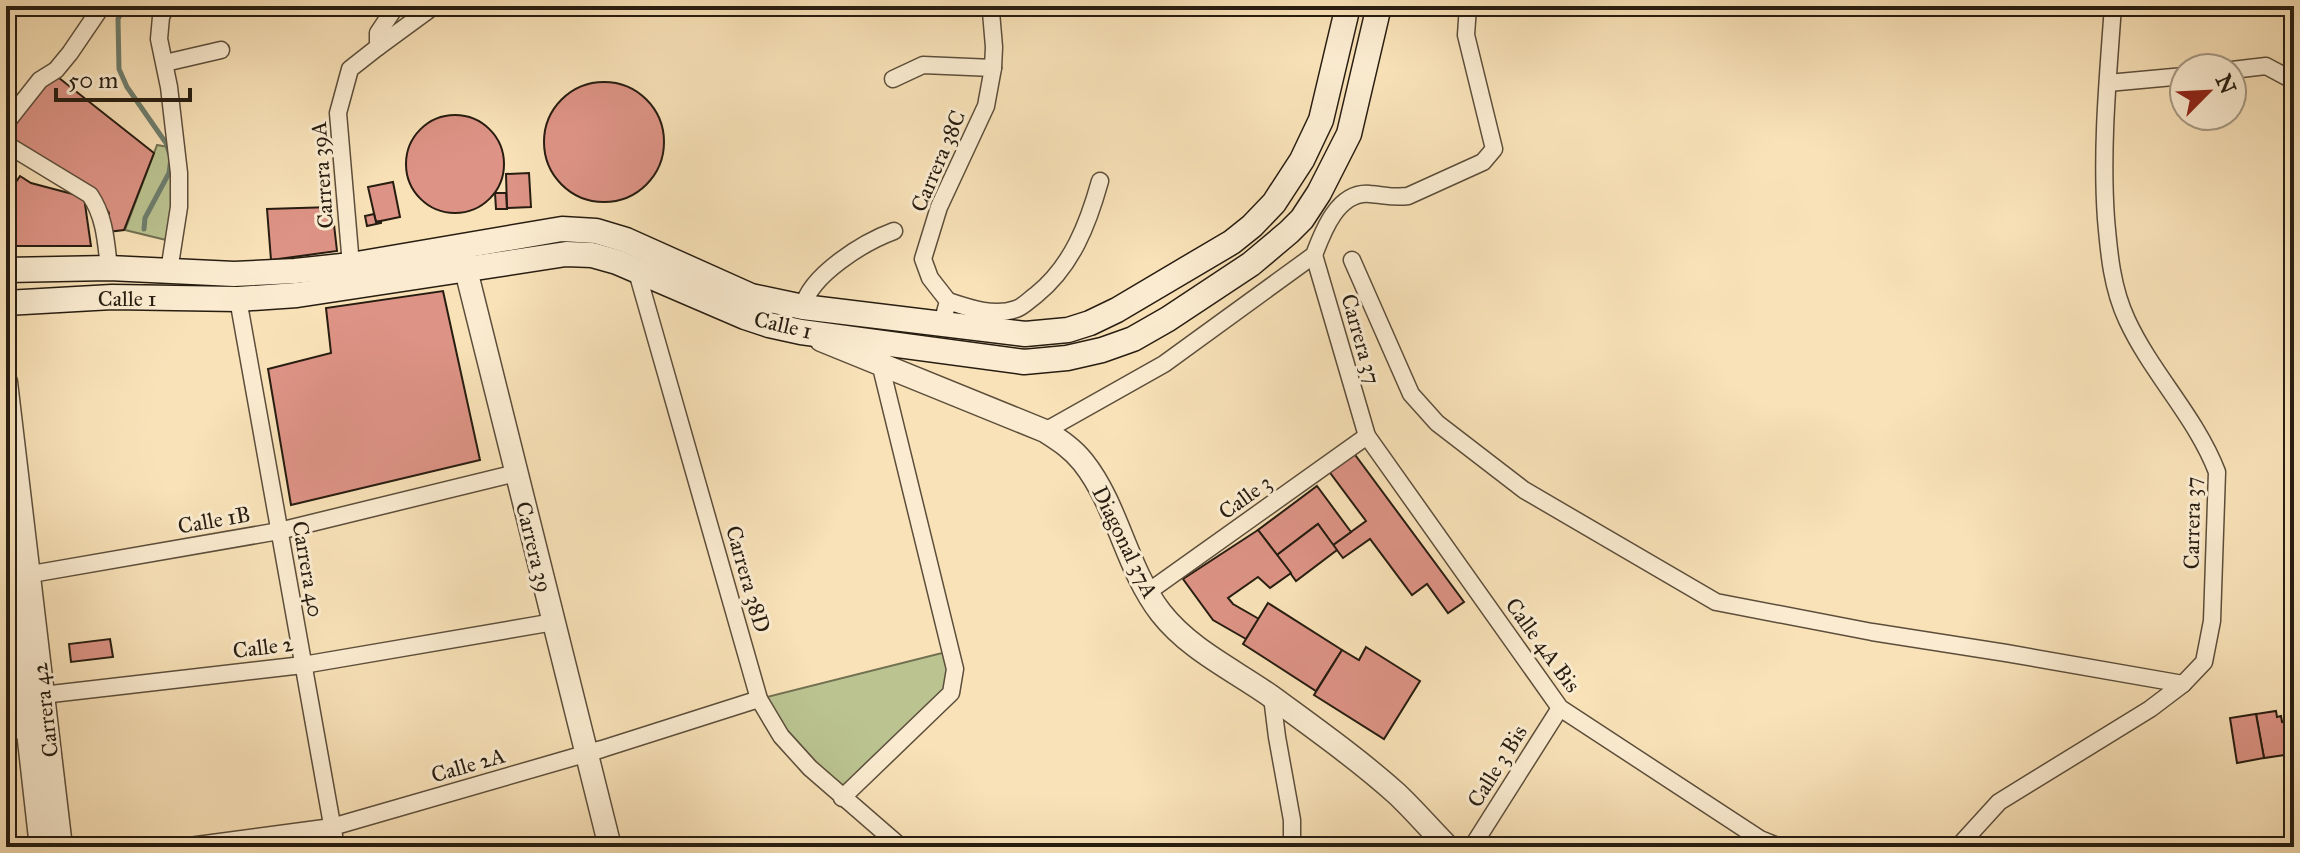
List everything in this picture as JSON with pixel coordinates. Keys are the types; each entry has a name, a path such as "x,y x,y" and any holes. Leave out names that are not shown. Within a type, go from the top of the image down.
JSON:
{"main road":[{"name":"Calle 1","path":"6,270 109,268 234,274 295,271 351,265 562,229 596,231 626,240 751,296 803,307 945,313 1025,334 1068,330 1090,323 1177,275 1252,226 1274,203 1302,160 1325,107 1348,6"},
{"name":"Calle 1","path":"6,303 112,297 238,299 357,287 566,254 592,255 617,262 745,317 801,332 1024,362 1067,358 1133,339 1168,319 1251,264 1302,219 1349,134 1379,6"}],"street":[{"path":"6,123 40,80 56,70 70,53 102,6"},
{"path":"166,6 161,17 159,39 179,173 179,207 169,271"},
{"name":"Carrera 39A","path":"351,265 338,113 350,69 378,47 378,33 396,6"},
{"path":"378,47 434,6"},
{"path":"1045,431 1164,364 1314,255 1333,214 1353,197 1368,194 1396,198 1408,196 1483,162 1494,149 1466,35 1468,6"},
{"name":"Carrera 37","path":"1958,847 1999,802 2150,709 2183,684 2204,662 2212,621 2217,472 2209,452 2126,319 2109,264 2103,163 2113,6"},
{"name":"Carrera 38C","path":"945,313 923,259 939,207 986,106 994,47 988,8"},
{"path":"165,63 221,50"},
{"path":"893,79 923,65 993,68"},
{"path":"2248,68 2266,66 2294,81"},
{"path":"2108,83 2168,77"},
{"path":"6,144 90,195 98,206 103,225 109,268"},
{"path":"945,313 972,309 999,312 1019,309 1046,287 1065,265 1085,230 1100,181"},
{"path":"803,307 807,294 830,269 852,253 894,231"},
{"name":"Carrera 39","path":"460,246 610,847"},
{"name":"Carrera 37","path":"1314,255 1367,436"},
{"path":"1352,260 1411,394 1437,423 1524,490 1716,602 1872,632 2183,684"},
{"name":"Carrera 38D","path":"637,272 759,699 781,736 810,768 900,847"},
{"name":"Carrera 40","path":"238,299 336,847"},
{"name":"Diagonal 37A","path":"801,332 1045,431 1070,448 1089,470 1161,613 1192,645 1272,697 1398,795 1448,847"},
{"path":"842,798 951,693 955,669 880,363"},
{"name":"Carrera 42","path":"6,382 20,577 33,696 27,730 41,847"},
{"name":"Calle 3","path":"1148,592 1367,436"},
{"name":"Calle 4A Bis","path":"1367,436 1560,708 1759,843 1780,847"},
{"name":"Calle 1B","path":"20,577 279,531 516,473"},
{"name":"Carrera 42","path":"6,536 20,577"},
{"name":"Calle 2","path":"33,696 303,665 554,622"},
{"path":"1272,697 1292,820 1292,847"},
{"name":"Calle 2A","path":"182,847 332,827 759,699"},
{"name":"Calle 3 Bis","path":"1472,847 1560,708"},
{"name":"Carrera 42","path":"27,730 61,847"}],"green space":[{"path":"157,145 175,148 170,241 125,230"},
{"path":"950,651 951,693 842,798 759,699"}],"building":[{"path":"54,74 154,153 124,230 107,232 109,213 94,191 6,139 6,127"},
{"path":"604,82 627,87 646,100 659,119 664,142 659,165 646,184 627,197 604,202 581,197 562,184 549,165 544,142 549,119 562,100 581,87"},
{"path":"455,115 474,119 490,129 500,145 504,164 500,183 490,199 474,209 455,213 436,209 420,199 410,183 406,164 410,145 420,129 436,119"},
{"path":"529,173 531,207 507,208 506,174"},
{"path":"20,176 31,183 84,197 91,246 12,246 16,182"},
{"path":"393,182 400,217 376,222 368,187"},
{"path":"495,193 506,193 507,209 496,209"},
{"path":"332,207 337,251 271,260 267,209"},
{"path":"374,214 376,222 381,223 367,226 365,216"},
{"path":"443,291 480,460 291,505 268,369 331,353 326,308"},
{"path":"1353,452 1464,602 1448,613 1427,584 1412,595 1370,539 1343,558 1333,545 1366,521 1328,470"},
{"path":"1317,486 1351,532 1333,545 1318,524 1277,555 1258,530"},
{"path":"1318,524 1337,550 1296,581 1277,555"},
{"path":"1258,530 1291,573 1270,588 1258,577 1228,598 1259,619 1246,639 1213,620 1183,579"},
{"path":"1268,603 1342,650 1316,691 1243,644"},
{"path":"110,639 113,657 71,662 69,644"},
{"path":"1366,647 1420,681 1384,739 1314,695 1342,650 1359,660"},
{"path":"2276,711 2282,722 2287,721 2292,754 2264,758 2256,714"},
{"path":"2256,714 2264,758 2237,763 2230,718"}],"waterway":[{"path":"125,6 118,19 119,69 127,87 166,143 171,158 169,173 145,218 144,229"}]}
